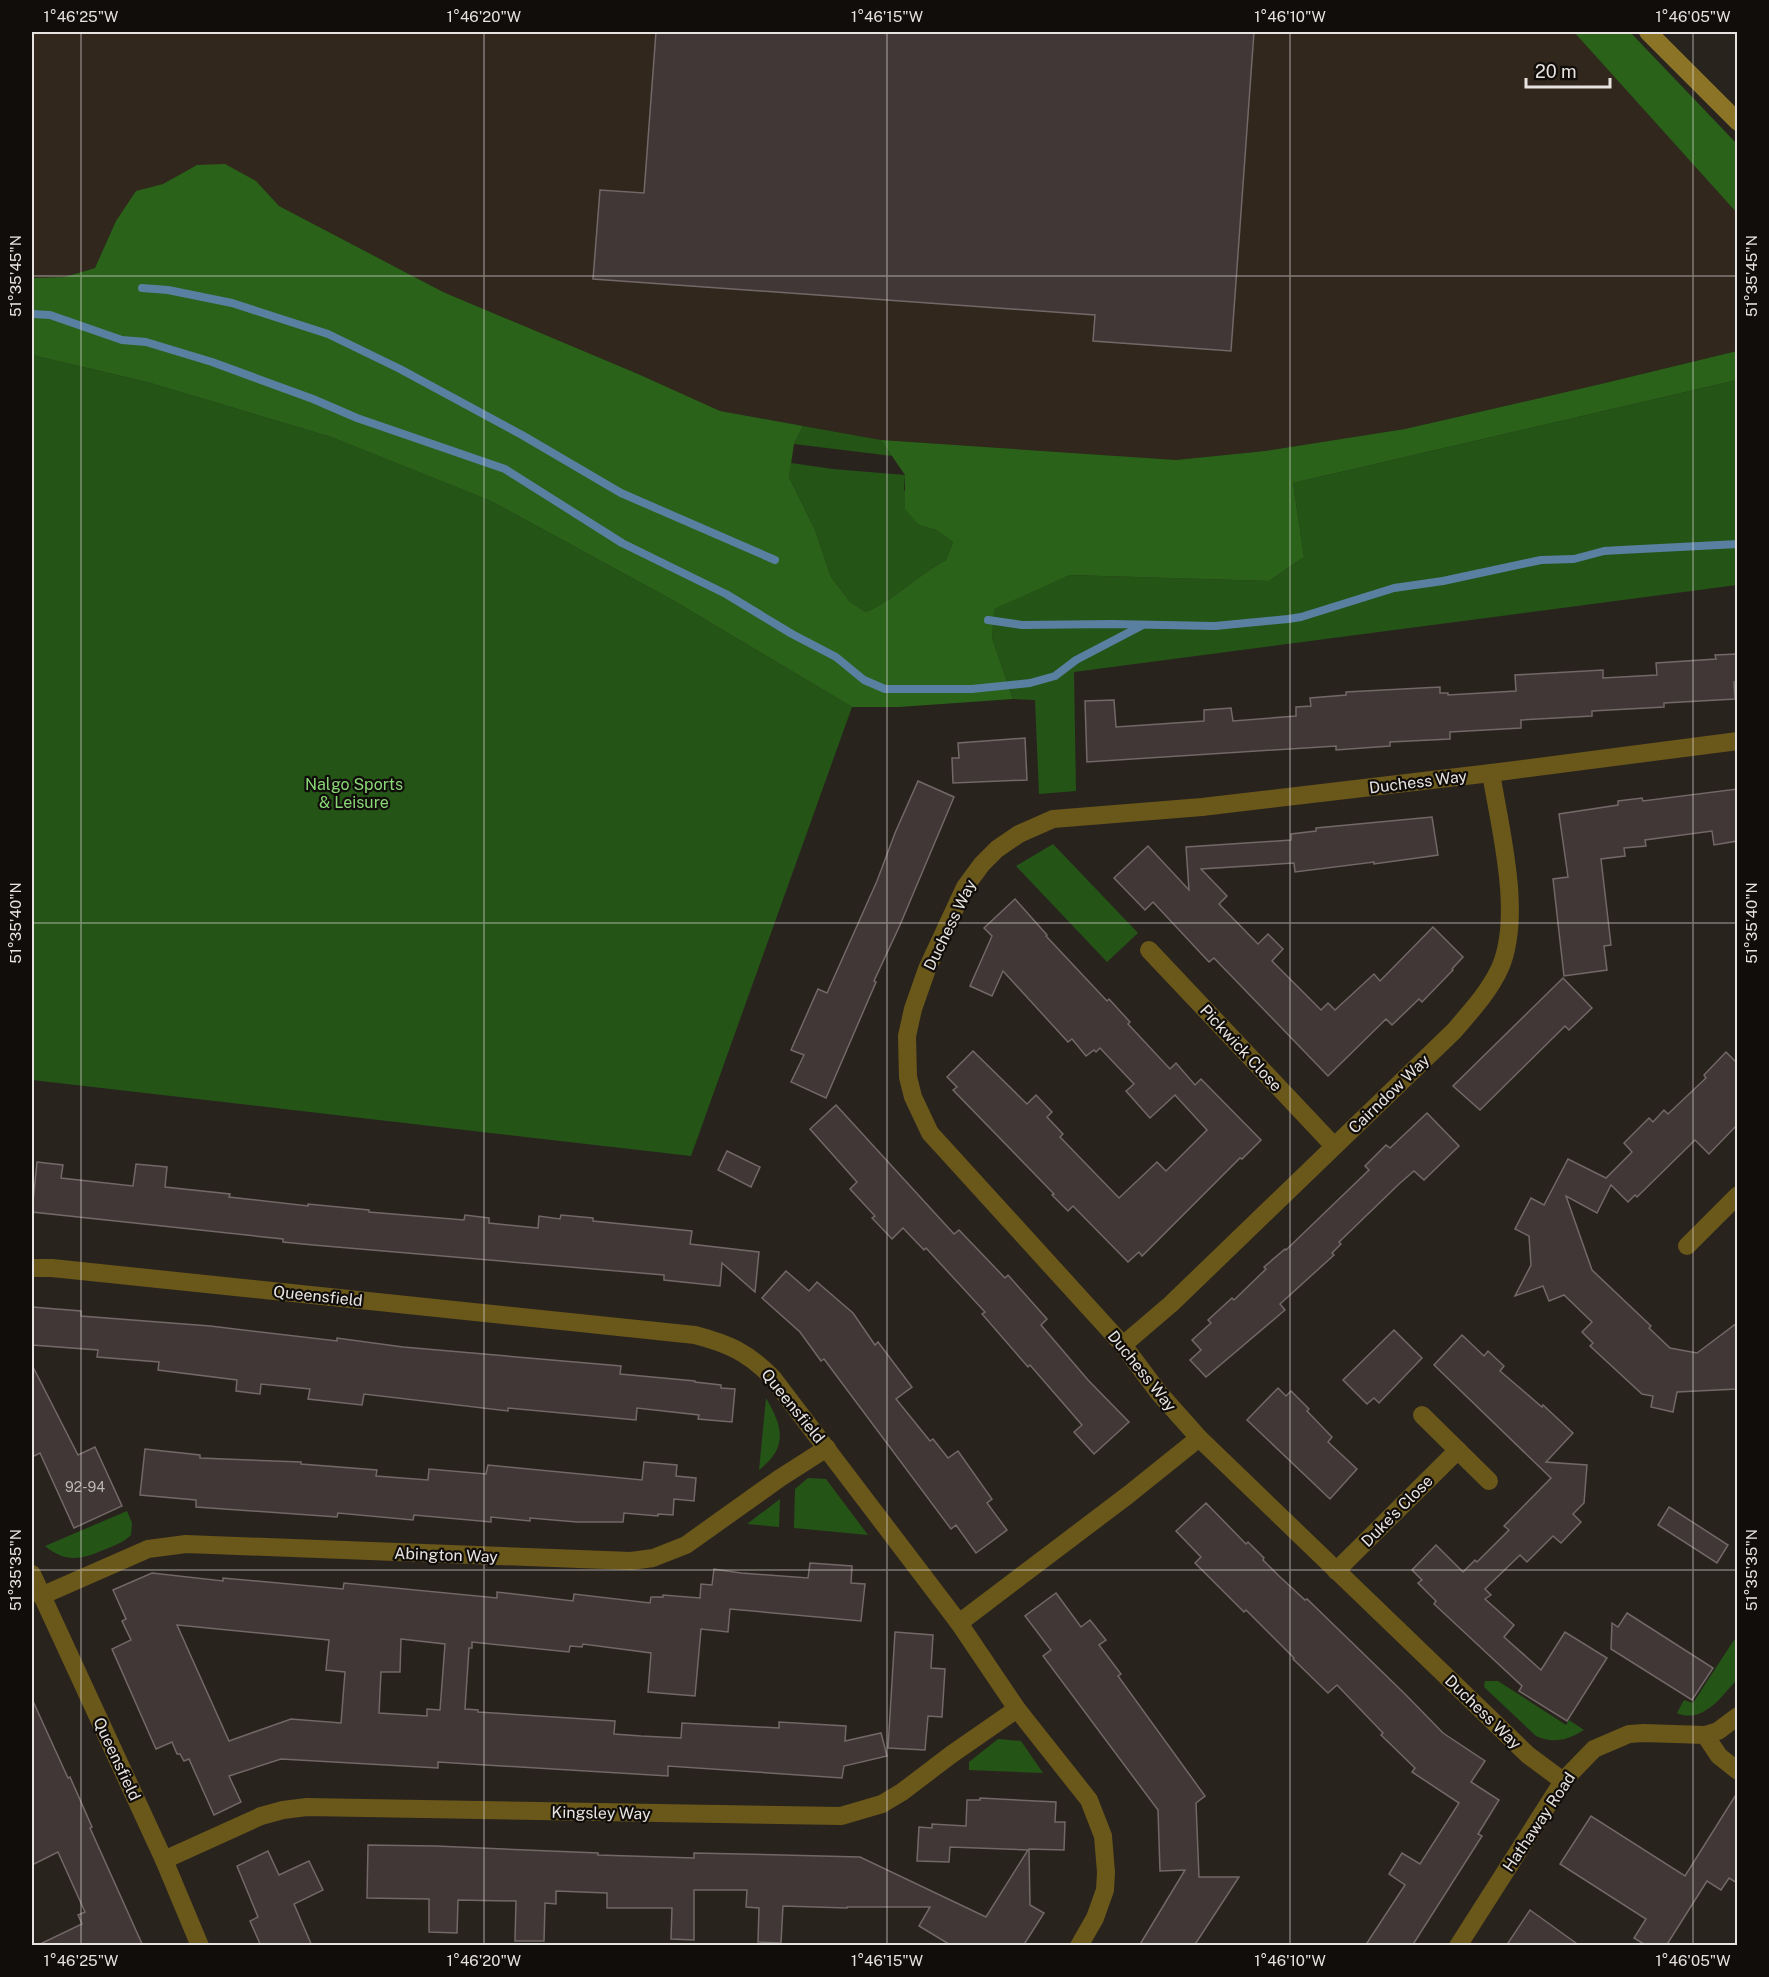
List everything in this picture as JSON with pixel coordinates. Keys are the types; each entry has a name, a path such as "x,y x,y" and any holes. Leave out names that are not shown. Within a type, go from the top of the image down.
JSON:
{"main road":[{"path":"1648,32 1737,122"}],"street":[{"name":"Duchess Way","path":"1563,1781 1528,1755 1199,1438 1159,1393 1123,1345 930,1133 913,1097 908,1077 907,1036 913,1009 927,969 965,887 982,864 997,849 1019,834 1053,819 1202,807 1737,741"},
{"name":"Cairndow Way","path":"1123,1345 1171,1304 1454,1031 1483,997 1500,969 1509,938 1509,898 1491,773"},
{"name":"Pickwick Close","path":"1149,950 1334,1146"},
{"path":"1687,1246 1737,1195"},
{"name":"Queensfield","path":"32,1268 52,1268 696,1335 740,1350 755,1360 772,1377 959,1623 1017,1709 1089,1800 1103,1836 1106,1854 1105,1890 1095,1918 1079,1946"},
{"path":"1422,1415 1489,1481"},
{"path":"959,1623 1199,1438"},
{"name":"Abington Way","path":"41,1596 148,1549 186,1544 631,1561 653,1558 686,1545 780,1478 827,1448"},
{"name":"Duke's Close","path":"1336,1571 1458,1450"},
{"name":"Queensfield","path":"32,1574 164,1860 200,1946"},
{"name":"Kingsley Way","path":"164,1860 261,1816 307,1807 841,1816 882,1804 902,1792 1017,1709"},
{"path":"1737,1716 1718,1731 1705,1735 1719,1756 1737,1771"},
{"name":"Hathaway Road","path":"1458,1946 1563,1781 1594,1749 1629,1734 1644,1732 1705,1735"}],"shaded area":[{"path":"32,32 1574,32 1737,213 1737,351 1405,429 1265,451 1176,460 881,440 720,411 443,292 279,206 256,181 197,165 163,184 136,191 116,221 95,268 65,277 32,278"}],"green space":[{"path":"1574,32 1630,32 1737,144 1737,213"},
{"path":"225,164 256,181 279,206 443,292 720,411 803,426 794,444 789,477 815,530 831,577 850,602 866,612 877,607 946,560 953,542 936,530 919,525 905,509 905,475 881,440 1176,460 1265,451 1405,429 1737,351 1737,380 1293,483 1304,557 1269,581 1070,575 994,609 992,638 1013,699 899,707 852,707 676,602 491,501 331,437 147,382 32,355 32,278 65,277 95,268 116,221 136,191 163,184 197,165"},
{"name":"Nalgo Sports & Leisure","path":"32,355 147,382 331,437 491,501 676,602 852,707 691,1156 32,1080"},
{"path":"1737,380 1737,585 1074,672 1076,791 1039,794 1035,700 1013,699 992,638 993,609 1070,575 1269,581 1304,557 1293,483"},
{"path":"803,426 881,440 892,456 794,444"},
{"path":"791,463 905,475 904,489 919,525 936,530 953,542 946,560 877,607 866,612 850,602 831,577 815,530 789,477"},
{"path":"1053,844 1138,933 1107,962 1016,866"},
{"path":"766,1398 776,1418 780,1437 775,1454 759,1470"},
{"path":"808,1478 826,1479 868,1535 794,1528 795,1489"},
{"path":"780,1499 779,1527 747,1524"},
{"path":"127,1511 132,1523 131,1535 112,1547 75,1558 60,1555 45,1546"},
{"path":"1734,1640 1737,1642 1739,1664 1738,1676 1734,1682 1705,1711 1691,1715 1677,1713 1684,1700 1693,1703"},
{"path":"1485,1681 1498,1681 1566,1725 1569,1720 1584,1730 1561,1740 1549,1740 1536,1736 1484,1687"},
{"path":"998,1739 1021,1741 1043,1773 969,1770 969,1762"}],"building":[{"path":"656,32 1254,32 1231,351 1093,341 1095,315 593,279 600,190 644,193"},
{"path":"1737,654 1735,699 1664,703 1664,707 1592,711 1592,716 1521,720 1521,728 1450,732 1450,739 1390,742 1390,746 1336,750 1336,746 1087,762 1085,701 1114,700 1116,727 1204,721 1204,710 1231,708 1233,721 1296,716 1296,707 1311,706 1310,698 1346,695 1346,692 1440,687 1440,693 1448,693 1448,695 1516,691 1515,675 1603,670 1603,678 1657,675 1656,663 1716,659 1715,655"},
{"path":"1025,738 1027,780 953,783 952,758 959,758 958,743"},
{"path":"918,781 954,797 826,1098 791,1082 804,1055 791,1050 818,989 827,993"},
{"path":"1737,789 1737,841 1714,845 1712,831 1645,840 1646,846 1624,848 1625,856 1601,859 1611,945 1604,946 1607,970 1564,976 1553,879 1568,877 1559,814 1618,805 1618,801 1642,798 1643,801"},
{"path":"1432,817 1438,855 1295,872 1294,863 1201,869 1227,896 1219,904 1258,944 1268,934 1283,949 1272,961 1321,1010 1328,1003 1335,1010 1374,974 1380,981 1433,927 1463,957 1422,1002 1419,999 1392,1025 1386,1019 1328,1076 1214,958 1209,962 1153,902 1145,910 1114,878 1148,846 1189,890 1186,847 1291,840 1291,834 1316,831 1316,828"},
{"path":"1015,899 1046,936 1130,1022 1128,1024 1170,1069 1176,1063 1195,1085 1201,1079 1261,1140 1142,1256 1139,1252 1128,1262 1073,1206 1068,1211 1052,1195 1054,1194 953,1090 957,1087 947,1077 973,1051 1027,1104 1036,1095 1052,1112 1047,1117 1063,1134 1060,1137 1119,1198 1157,1162 1166,1171 1207,1130 1175,1095 1150,1118 1126,1091 1134,1084 1100,1048 1086,1056 1072,1039 1068,1042 1003,971 992,996 970,986 992,936 984,928"},
{"path":"1563,978 1592,1008 1569,1030 1565,1026 1480,1110 1453,1086"},
{"path":"1726,1052 1737,1063 1737,1125 1709,1154 1695,1140 1637,1197 1635,1195 1628,1202 1611,1185 1597,1213 1566,1196 1592,1270 1651,1326 1649,1328 1670,1348 1697,1353 1737,1323 1737,1389 1677,1392 1673,1412 1651,1407 1653,1396 1642,1394 1590,1346 1593,1343 1582,1332 1592,1322 1564,1295 1549,1301 1543,1286 1515,1296 1531,1265 1529,1236 1515,1229 1531,1198 1544,1205 1568,1159 1606,1178 1632,1152 1624,1143 1649,1118 1653,1122 1664,1110 1668,1114 1706,1078 1704,1075"},
{"path":"836,1105 954,1234 959,1230 1005,1278 1008,1275 1047,1319 1041,1325 1088,1380 1129,1422 1094,1454 1074,1432 1082,1425 982,1314 985,1312 926,1248 924,1250 903,1228 892,1239 872,1218 875,1216 850,1189 857,1182 810,1129"},
{"path":"1427,1113 1459,1146 1424,1180 1414,1171 1399,1184 1339,1242 1341,1244 1332,1253 1334,1255 1280,1304 1285,1310 1206,1377 1190,1360 1201,1350 1192,1340 1211,1323 1208,1320 1232,1298 1234,1300 1266,1269 1264,1267 1286,1250 1369,1170 1365,1166 1386,1145 1390,1148"},
{"path":"727,1151 760,1167 751,1187 718,1170"},
{"path":"37,1162 63,1165 61,1178 133,1186 136,1164 167,1167 165,1187 308,1206 308,1204 464,1220 465,1215 489,1218 489,1223 538,1228 539,1216 560,1219 561,1215 593,1218 593,1221 692,1231 690,1244 759,1252 755,1292 722,1263 720,1286 664,1280 664,1275 313,1245 283,1242 283,1239 32,1212"},
{"path":"786,1271 809,1291 817,1282 853,1313 875,1345 878,1342 912,1387 896,1399 930,1441 933,1439 948,1458 958,1451 992,1499 987,1503 1007,1530 976,1553 956,1525 951,1529 824,1359 821,1361 800,1332 762,1298"},
{"path":"32,1307 81,1311 81,1316 210,1326 337,1341 337,1338 403,1347 621,1366 620,1374 695,1381 735,1389 732,1422 698,1419 699,1415 637,1408 636,1420 508,1408 508,1411 364,1394 362,1405 308,1399 310,1389 261,1384 260,1394 236,1391 237,1380 158,1370 159,1362 97,1357 98,1350 32,1345"},
{"path":"1394,1330 1422,1358 1379,1403 1374,1398 1367,1404 1343,1380"},
{"path":"1462,1335 1484,1356 1488,1351 1504,1366 1500,1371 1542,1407 1543,1405 1573,1433 1546,1462 1587,1465 1584,1503 1573,1514 1581,1522 1561,1543 1553,1536 1527,1562 1520,1555 1485,1589 1491,1595 1485,1599 1514,1625 1504,1637 1541,1670 1565,1632 1607,1658 1567,1721 1519,1691 1522,1686 1434,1604 1436,1601 1418,1583 1422,1580 1412,1570 1436,1545 1463,1572 1475,1560 1477,1562 1509,1530 1504,1526 1551,1478 1434,1365"},
{"path":"32,1365 78,1455 95,1447 122,1506 74,1528 40,1453 32,1457"},
{"path":"1278,1388 1286,1396 1291,1391 1309,1409 1307,1411 1332,1437 1328,1442 1357,1469 1330,1499 1247,1420"},
{"path":"145,1449 200,1455 200,1458 301,1462 301,1464 377,1470 376,1476 428,1480 429,1469 486,1474 488,1465 642,1480 644,1462 677,1465 676,1476 696,1478 694,1501 674,1499 673,1515 624,1513 623,1522 577,1522 530,1518 530,1521 491,1517 491,1522 414,1515 413,1520 338,1513 337,1517 196,1507 196,1500 140,1495"},
{"path":"1206,1503 1443,1733 1485,1761 1471,1782 1499,1800 1478,1834 1482,1836 1412,1946 1365,1946 1405,1885 1389,1874 1402,1853 1420,1864 1459,1803 1412,1772 1415,1768 1381,1735 1383,1733 1337,1685 1328,1693 1246,1610 1244,1612 1195,1563 1201,1557 1176,1531"},
{"path":"1669,1507 1728,1545 1717,1563 1658,1525"},
{"path":"810,1563 852,1566 851,1583 865,1584 861,1621 730,1609 728,1632 701,1629 695,1696 648,1692 651,1653 583,1644 582,1647 570,1646 569,1652 472,1642 472,1648 469,1648 465,1709 478,1710 478,1712 615,1721 614,1734 641,1736 681,1738 682,1723 779,1728 779,1722 846,1726 845,1741 881,1733 887,1756 844,1766 842,1778 668,1766 668,1776 438,1762 438,1768 281,1759 229,1776 241,1802 214,1815 189,1759 184,1761 180,1754 177,1754 172,1742 156,1749 112,1649 131,1640 122,1621 126,1619 113,1590 152,1573 223,1581 223,1578 343,1589 344,1583 497,1598 497,1592 573,1601 574,1594 650,1603 651,1597 663,1597 663,1595 700,1598 701,1584 712,1585 714,1569 808,1578","holes":["177,1625 329,1640 326,1670 345,1672 341,1723 291,1719 229,1741","401,1639 445,1644 440,1710 427,1709 427,1716 379,1713 381,1672 400,1672"]},
{"path":"1056,1593 1081,1627 1090,1620 1106,1640 1099,1645 1121,1674 1118,1676 1205,1796 1196,1803 1199,1877 1239,1877 1194,1946 1139,1946 1185,1870 1160,1871 1158,1810 1043,1656 1051,1650 1025,1616"},
{"path":"1627,1613 1713,1668 1692,1700 1611,1649 1612,1623 1618,1627"},
{"path":"895,1632 933,1635 931,1668 945,1669 942,1717 928,1716 925,1750 888,1748"},
{"path":"32,1699 68,1778 70,1777 92,1827 90,1828 143,1946 36,1946 82,1924 78,1915 85,1912 58,1852 32,1865"},
{"path":"1737,1793 1737,1883 1729,1878 1721,1890 1707,1881 1666,1946 1647,1946 1634,1938 1646,1919 1560,1864 1591,1816 1685,1876"},
{"path":"980,1798 1056,1802 1055,1822 1065,1822 1064,1850 1029,1849 1030,1905 1044,1913 1023,1946 952,1946 919,1926 930,1907 783,1906 781,1943 758,1942 759,1908 746,1907 747,1890 694,1890 694,1940 671,1939 672,1908 607,1908 607,1893 556,1891 556,1904 545,1903 544,1941 515,1941 516,1901 458,1900 457,1933 429,1932 429,1899 367,1898 368,1845 694,1858 694,1853 860,1857 986,1917 1028,1850 950,1847 949,1862 917,1861 919,1827 932,1828 932,1824 966,1826 967,1800 980,1800"},
{"path":"268,1851 279,1875 309,1861 323,1890 294,1904 312,1946 261,1946 250,1921 258,1917 237,1866"},
{"path":"1530,1910 1580,1946 1506,1946"}],"waterway":[{"path":"142,288 168,290 232,303 328,334 400,369 522,435 621,493 775,560"},
{"path":"32,314 50,315 122,340 146,342 212,362 313,399 357,418 505,469 622,543 726,594 792,634 836,657 864,680 885,689 972,689 1030,683 1055,676 1076,660 1141,626"},
{"path":"988,620 1022,625 1215,626 1288,619 1394,588 1443,581 1541,560 1574,559 1604,551 1738,544"}]}
